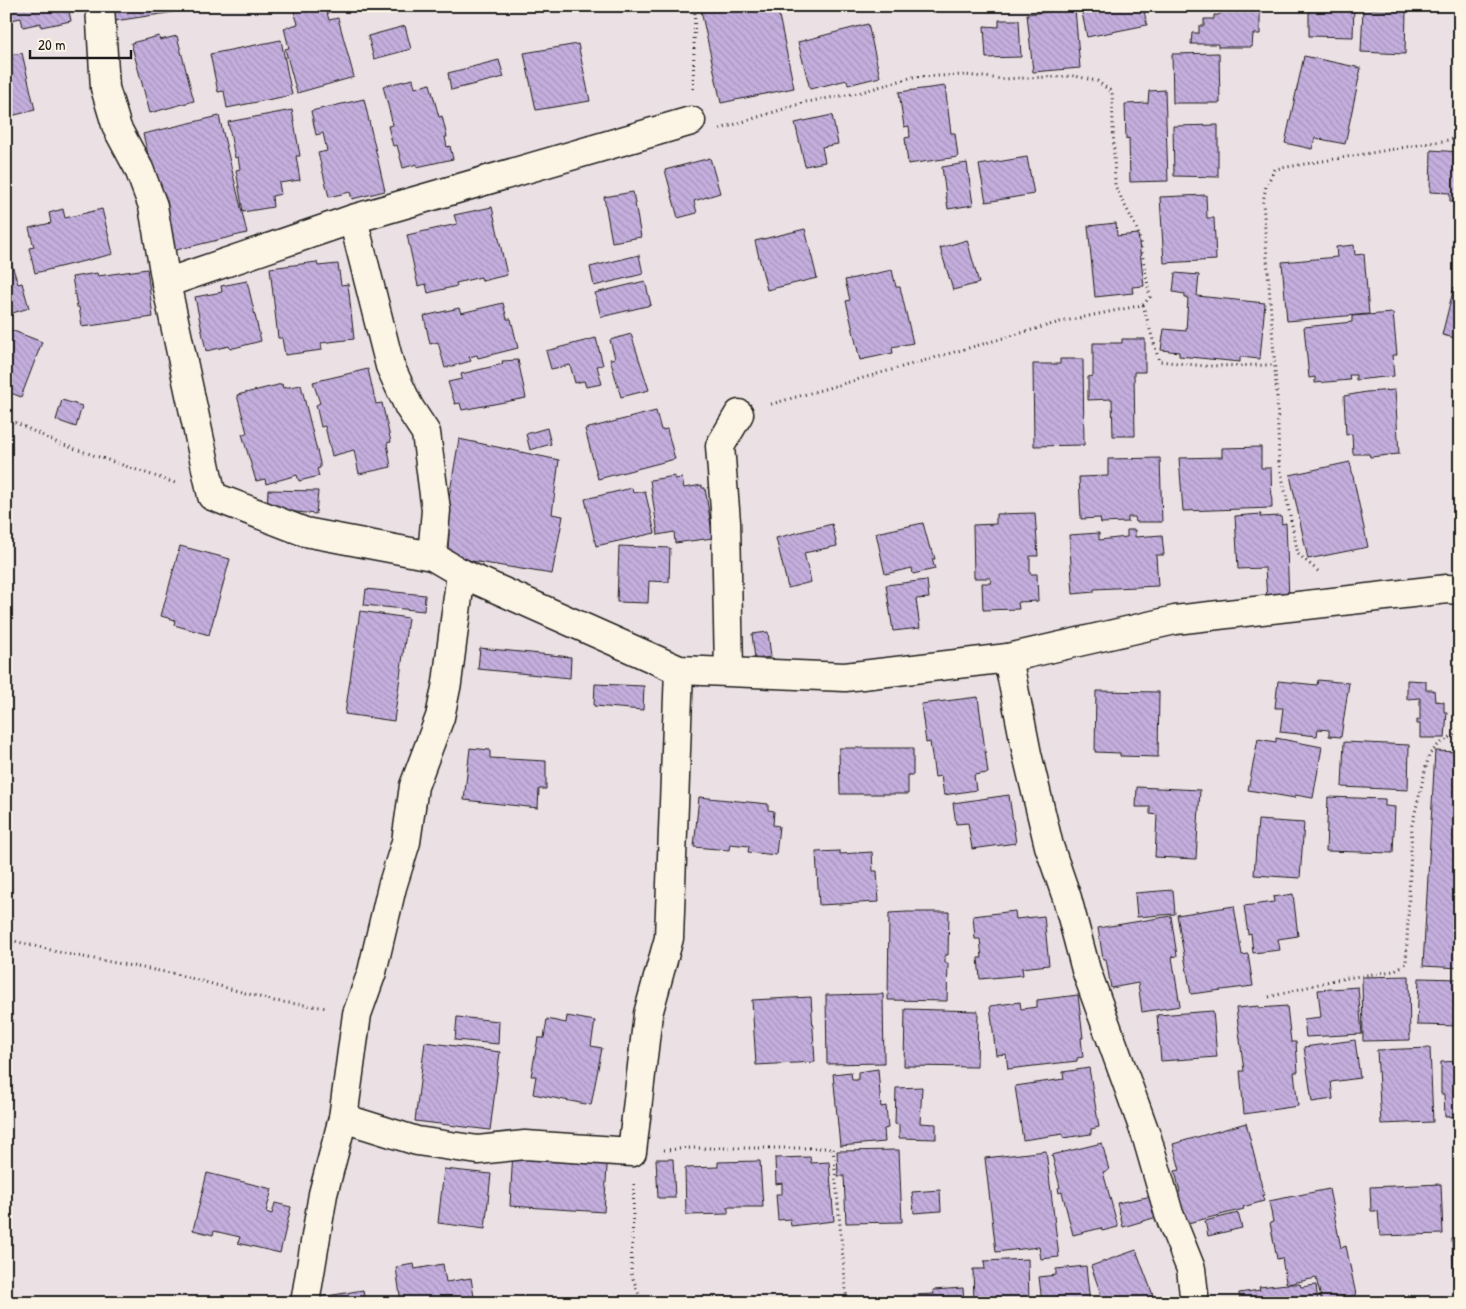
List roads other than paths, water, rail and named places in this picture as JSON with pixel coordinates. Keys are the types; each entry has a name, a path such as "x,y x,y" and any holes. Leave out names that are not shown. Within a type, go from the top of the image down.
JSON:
{"street":[{"path":"100,6 105,88 117,128 140,169 153,206 166,283 212,496 305,532 432,556 460,573 680,670 845,677 1008,658 1175,620 1447,589 1460,590"},
{"path":"166,283 353,220 691,121"},
{"path":"353,220 390,366 408,407 426,433 436,510 432,556"},
{"path":"729,671 726,522 720,446 739,414"},
{"path":"305,1303 323,1194 343,1118 356,1014 372,972 392,887 406,842 414,786 440,717 447,683 460,573"},
{"path":"1008,658 1027,754 1049,846 1067,898 1086,970 1147,1138 1169,1214 1191,1270 1195,1303"},
{"path":"343,1118 417,1141 478,1150 525,1145 632,1152 648,1014 669,938 680,670"}]}
